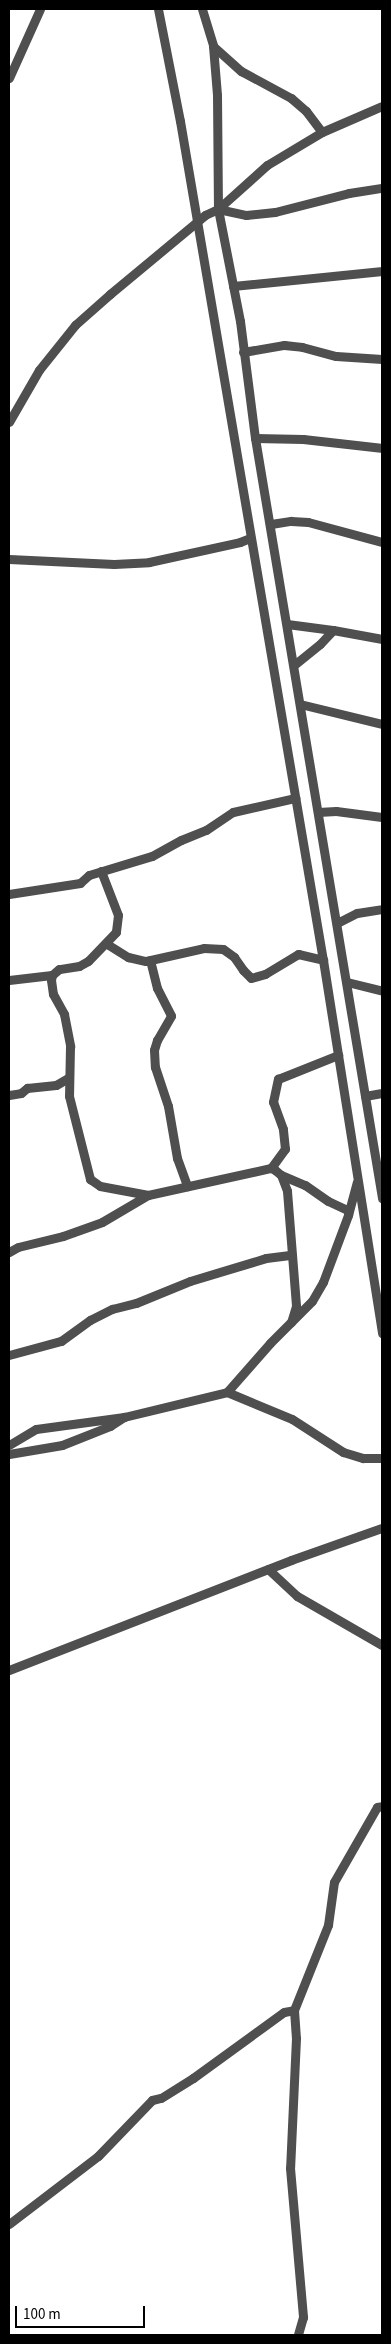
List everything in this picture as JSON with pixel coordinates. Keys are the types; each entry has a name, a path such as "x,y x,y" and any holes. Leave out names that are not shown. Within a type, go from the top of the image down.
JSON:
{"street":[{"path":"9,78 40,9"},
{"path":"158,9 180,121 295,798 382,1333"},
{"path":"202,9 213,46 217,95 218,209 240,321 255,438 271,524 382,1198"},
{"path":"213,46 241,71 291,98 306,111 322,132"},
{"path":"9,422 40,370 75,325 205,215 218,209 268,165 322,132 382,106"},
{"path":"218,209 246,215 275,212 349,193 382,188"},
{"path":"233,286 382,271"},
{"path":"243,352 284,345 302,347 336,356 382,359"},
{"path":"255,438 303,439 382,448"},
{"path":"271,524 291,521 308,522 382,542"},
{"path":"9,559 114,564 149,562 240,542 250,538"},
{"path":"287,624 382,639"},
{"path":"294,665 320,644 333,630"},
{"path":"300,704 382,724"},
{"path":"9,894 80,883 89,875 152,856 181,840 206,830 234,812 295,798"},
{"path":"318,812 343,812 382,817"},
{"path":"9,980 52,975 58,969 79,966 88,961 107,944 116,932 118,915 101,871"},
{"path":"337,923 357,912 382,909"},
{"path":"107,944 135,960 150,960 215,948 223,949 234,957 242,970 251,978 265,974 298,954 322,960"},
{"path":"150,960 157,988 171,1016 156,1040 154,1050 155,1068 168,1106 177,1158 187,1186"},
{"path":"52,975 53,994 64,1014 70,1046 69,1096 90,1179 100,1186 148,1195"},
{"path":"347,982 382,991"},
{"path":"9,1252 18,1247 63,1236 102,1222 148,1195 271,1168 285,1149 283,1129 273,1102 278,1079 338,1056"},
{"path":"9,1095 22,1093 27,1088 56,1085 68,1078"},
{"path":"365,1096 382,1093"},
{"path":"271,1168 281,1175 305,1184 328,1201 349,1211"},
{"path":"281,1175 287,1191 296,1306 291,1322"},
{"path":"9,1445 36,1429 124,1417 227,1392 270,1343 312,1301 323,1282 349,1211 358,1180"},
{"path":"9,1355 61,1341 90,1320 112,1309 136,1303 190,1280 266,1258 292,1256"},
{"path":"227,1392 292,1419 343,1452 363,1458 382,1458"},
{"path":"9,1454 62,1445 110,1426 124,1417"},
{"path":"9,1670 268,1568 382,1528"},
{"path":"268,1568 297,1596 382,1645"},
{"path":"298,2335 303,2317 290,2168 296,2038 294,2010 328,1925 334,1882 377,1807 382,1806"},
{"path":"9,2224 98,2156 152,2100 162,2098 193,2078 284,2012 294,2010"}]}
